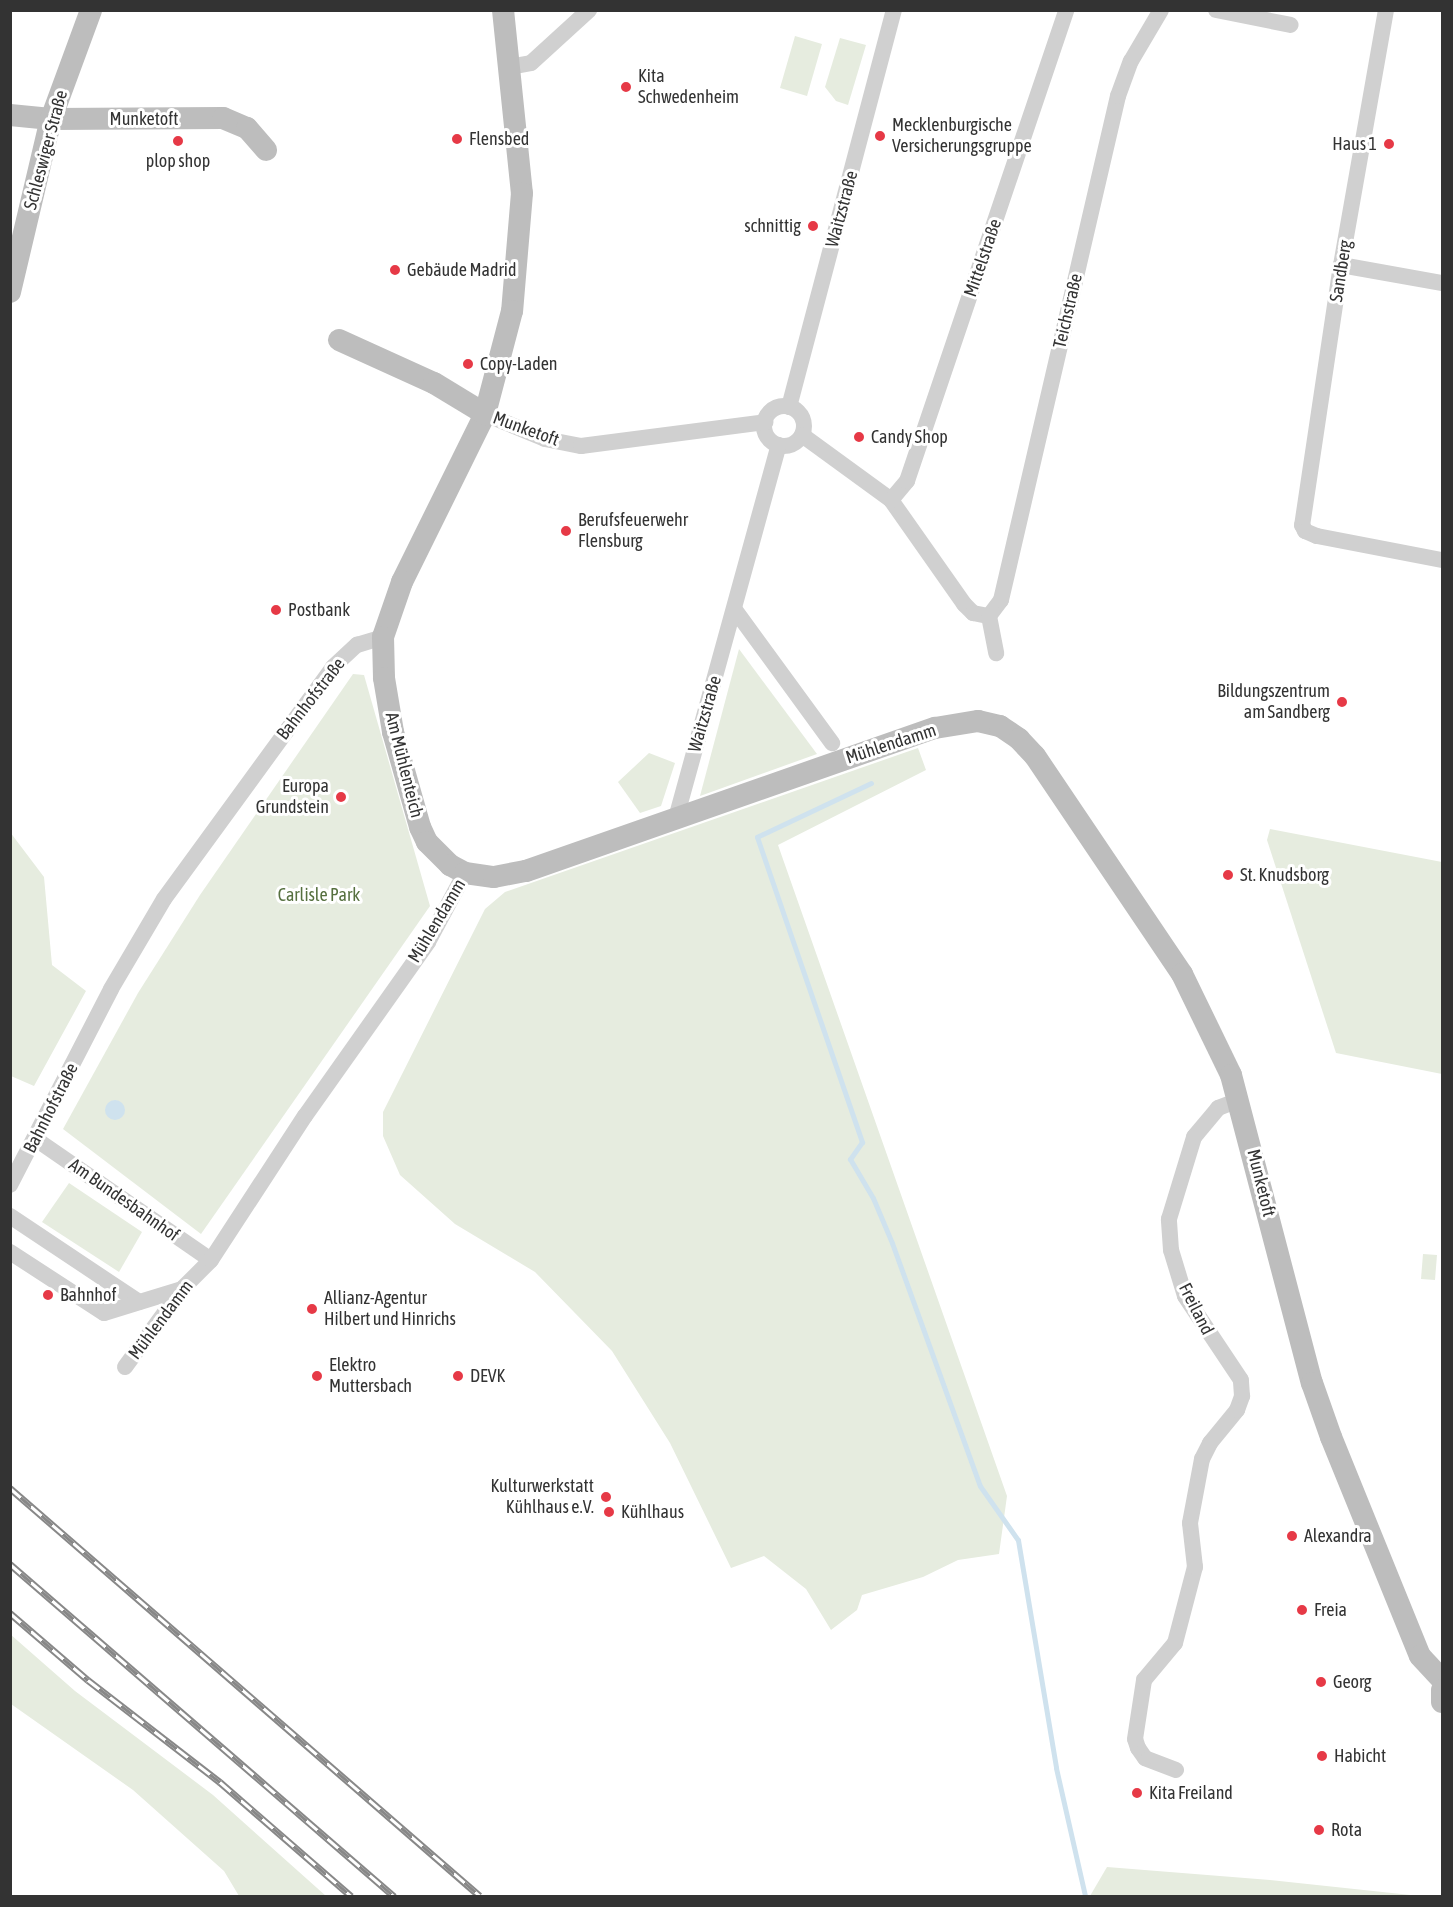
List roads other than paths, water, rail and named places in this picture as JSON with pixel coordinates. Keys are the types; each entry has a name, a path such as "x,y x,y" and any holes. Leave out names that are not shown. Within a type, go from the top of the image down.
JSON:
{"street":[{"name":"Schleswiger Straße","path":"10,292 51,119 91,10"},
{"path":"383,637 402,582 485,414 512,311 520,244 522,188 503,10"},
{"path":"509,67 531,63 589,10"},
{"name":"Waitzstraße","path":"789,407 894,10"},
{"name":"Mittelstraße","path":"891,500 907,481 1066,10"},
{"name":"Teichstraße","path":"989,616 1001,600 1118,96 1131,61 1161,10"},
{"path":"1216,10 1291,24"},
{"name":"Sandberg","path":"1386,10 1341,265 1302,518 1305,531 1443,560"},
{"name":"Munketoft","path":"10,115 51,119 223,118 248,128 266,150"},
{"path":"1341,265 1443,283"},
{"name":"Munketoft","path":"339,340 434,383 485,414 545,439 581,446 765,422"},
{"path":"789,407 802,418 802,435 794,444 779,446 766,433 765,422 776,409 789,407"},
{"path":"802,435 891,500 964,604 973,613 989,616 996,652"},
{"name":"Waitzstraße","path":"676,818 779,446"},
{"path":"735,610 832,743"},
{"name":"Am Mühlenteich","path":"383,637 384,678 393,732 420,827 436,853 465,873"},
{"name":"Bahnhofstraße","path":"10,1185 37,1140 111,989 164,898 333,667 357,645 383,637"},
{"name":"Mühlendamm","path":"125,1367 182,1289 211,1260 305,1116 428,942 465,873 494,877 526,871 935,728 978,721 1000,726"},
{"name":"Munketoft","path":"1000,726 1035,756 1182,974 1232,1075 1312,1383 1331,1437 1419,1656 1443,1680"},
{"name":"Freiland","path":"1176,1770 1145,1758 1135,1738 1144,1680 1175,1643 1195,1567 1190,1523 1202,1459 1210,1443 1237,1410 1241,1380 1185,1296 1171,1250 1169,1219 1194,1137 1218,1108 1239,1100"},
{"name":"Am Bundesbahnhof","path":"37,1140 211,1260"},
{"path":"10,1216 139,1302"},
{"path":"10,1252 104,1313 182,1289"},
{"path":"1443,1690 1443,1702"}],"water":[{"path":"115,1100 122,1103 125,1110 122,1117 115,1120 108,1117 105,1110 108,1103"}],"waterway":[{"path":"871,783 757,837 862,1142 850,1159 873,1198 892,1243 980,1486 1018,1540 1056,1768 1085,1896"}],"railway":[{"path":"10,1488 480,1896"},
{"path":"10,1564 394,1896"},
{"path":"10,1613 88,1680 220,1782 351,1896"}],"place":[{"name":"Kita Schwedenheim","path":"626,87"},
{"name":"Mecklenburgische Versicherungsgruppe","path":"880,136"},
{"name":"Flensbed","path":"457,139"},
{"name":"plop shop","path":"178,141"},
{"name":"Haus 1","path":"1389,144"},
{"name":"schnittig","path":"813,226"},
{"name":"Gebäude Madrid","path":"395,270"},
{"name":"Copy-Laden","path":"468,364"},
{"name":"Candy Shop","path":"859,437"},
{"name":"Berufsfeuerwehr Flensburg","path":"566,531"},
{"name":"Postbank","path":"276,610"},
{"name":"Bildungszentrum am Sandberg","path":"1342,702"},
{"name":"Europa Grundstein","path":"341,797"},
{"name":"St. Knudsborg","path":"1228,875"},
{"name":"Bahnhof","path":"48,1295"},
{"name":"Allianz-Agentur Hilbert und Hinrichs","path":"312,1309"},
{"name":"Elektro Muttersbach","path":"317,1376"},
{"name":"DEVK","path":"458,1376"},
{"name":"Kulturwerkstatt Kühlhaus e.V.","path":"606,1497"},
{"name":"Kühlhaus","path":"609,1512"},
{"name":"Alexandra","path":"1292,1536"},
{"name":"Freia","path":"1302,1610"},
{"name":"Georg","path":"1321,1682"},
{"name":"Habicht","path":"1322,1756"},
{"name":"Kita Freiland","path":"1137,1793"},
{"name":"Rota","path":"1319,1830"}],"park label":[{"name":"Carlisle Park","path":"319,895"}]}
